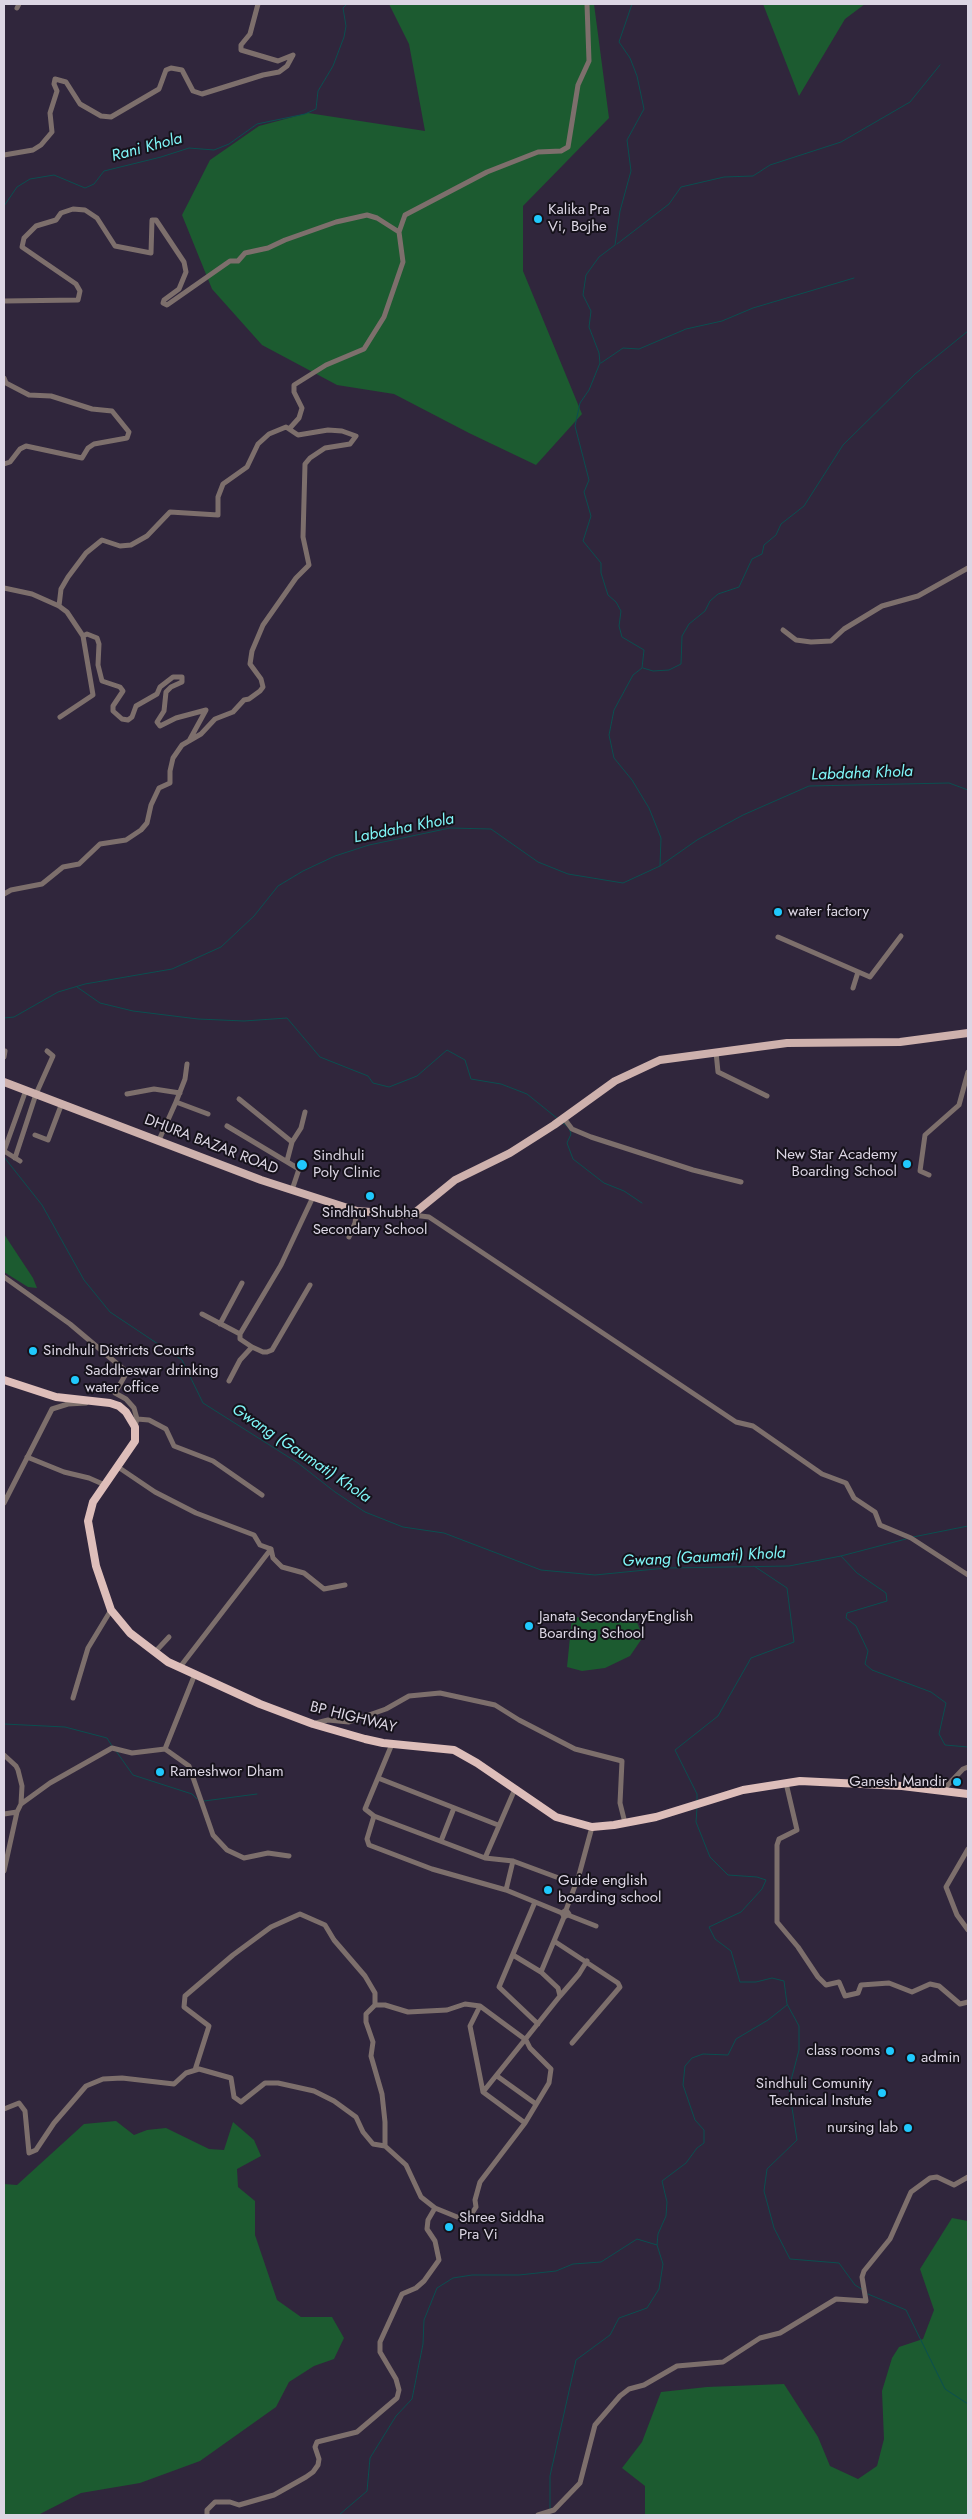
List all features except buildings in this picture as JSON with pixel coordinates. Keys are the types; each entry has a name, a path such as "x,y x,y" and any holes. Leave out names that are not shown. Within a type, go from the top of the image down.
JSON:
{"highway":[{"path":"4,1380 56,1397 119,1406 136,1423"},
{"name":"BP HIGHWAY","path":"136,1423 135,1441 93,1502 88,1526 96,1566 111,1610 130,1633 155,1652 180,1667 260,1704 313,1724 392,1744 454,1750 478,1763 556,1817 592,1827 625,1823 676,1811 723,1795 800,1781 902,1786 968,1794"}],"main road":[{"path":"412,1215 455,1180 510,1153 615,1081 639,1068 660,1060 787,1042 900,1042 968,1033"},
{"name":"DHURA BAZAR ROAD","path":"4,1082 313,1197 357,1211 412,1215"}],"street":[{"path":"4,155 33,150 41,145 52,132 51,107 55,102 57,92 54,84 55,79 66,82 80,104 101,116 111,117 159,89 166,70 171,68 182,70 193,91 202,94 263,75 279,72 287,66 293,55 278,61 241,50 241,45 250,34 258,4"},
{"path":"290,428 299,418 302,408 294,392 294,385 318,372 326,365 364,349 384,317 404,262 399,232 406,214 436,197 445,195 470,179 538,152 561,151 568,148 578,86 589,60 587,4"},
{"path":"4,301 78,300 80,291 76,284 22,247 24,238 36,226 56,220 60,213 73,209 85,210 97,218 115,246 151,253 152,220 156,220 184,262 186,272 179,289 164,300 163,303 167,306 230,261 238,261 245,253 268,248 336,222 367,215 377,218 399,232"},
{"path":"4,378 6,383 29,395 51,396 92,409 112,411 129,432 126,438 94,444 88,448 82,458 26,446 20,449 10,462 4,464"},
{"path":"4,894 11,890 42,884 63,867 79,864 100,844 126,840 141,830 147,823 151,805 159,788 170,783 172,758 182,745 215,719 233,712 244,700 249,699 260,691 262,687 261,679 250,664 252,651 263,625 296,578 309,565 303,537 306,502 305,464 310,458 325,448 350,444 356,436 342,430 328,430 298,435 286,427 269,434 258,444 247,467 223,484 218,497 218,515 170,512 147,536 131,546 120,546 102,540 86,553 68,577 61,589 59,606"},
{"path":"783,630 796,640 811,642 831,641 844,629 882,606 918,596 968,568"},
{"path":"4,588 32,594 59,606 66,612 83,636 93,694 60,716"},
{"path":"83,636 87,634 97,638 98,665 102,681 120,687 123,691 113,706 113,711 122,719 128,720 132,717 136,706 157,694 160,687 173,677 182,677 182,682 171,686 166,692 164,711 157,722 160,726 176,718 206,710 189,741"},
{"path":"778,937 870,977 901,936"},
{"path":"853,988 858,972"},
{"path":"26,1090 4,1151 17,1159 21,1138 36,1094 53,1056 47,1051"},
{"path":"716,1052 718,1072 767,1096"},
{"path":"159,1140 180,1093 185,1079 187,1064"},
{"path":"929,1174 920,1171 925,1135 959,1105 968,1072"},
{"path":"127,1094 154,1089 180,1093"},
{"path":"239,1099 292,1142"},
{"path":"176,1102 208,1114"},
{"path":"35,1135 48,1140 62,1103"},
{"path":"287,1161 292,1142 301,1128 304,1112"},
{"path":"563,1117 572,1129 591,1137 692,1170 741,1182"},
{"path":"226,1126 287,1161 299,1170 292,1190"},
{"path":"10,1134 21,1138"},
{"path":"310,1285 272,1350 263,1352 240,1340 240,1334 281,1265 313,1197"},
{"path":"349,1237 357,1211"},
{"path":"412,1215 429,1217 736,1422 752,1426 822,1474 846,1483 854,1498 875,1512 880,1525 911,1538 968,1575"},
{"path":"4,1277 70,1324 126,1372 115,1393 126,1399 134,1408 136,1423 149,1420 166,1429 174,1446 213,1461 262,1495"},
{"path":"220,1324 242,1283"},
{"path":"202,1314 240,1334"},
{"path":"229,1381 240,1360 252,1347"},
{"path":"4,1503 52,1409 68,1404 85,1404 88,1401"},
{"path":"27,1457 64,1472 89,1478 105,1485"},
{"path":"118,1467 155,1492 196,1513 254,1535 260,1545 271,1550"},
{"path":"271,1550 273,1558 282,1567 304,1573 324,1589 344,1585"},
{"path":"180,1667 271,1550"},
{"path":"73,1698 88,1648 111,1610"},
{"path":"155,1652 169,1638"},
{"path":"166,1749 195,1674"},
{"path":"313,1724 328,1720 349,1722 386,1709 409,1696 440,1693 495,1705 519,1720 575,1749 622,1761 620,1803 625,1823"},
{"path":"392,1744 364,1809 374,1816 485,1858 513,1861 575,1884"},
{"path":"21,1804 50,1783 112,1748 132,1753 166,1749 189,1766 213,1835 227,1850 237,1857 244,1858 268,1853 289,1856"},
{"path":"4,1755 18,1770 22,1786 21,1804 17,1812 4,1871"},
{"path":"942,1791 963,1769 968,1767"},
{"path":"378,1778 498,1825"},
{"path":"786,1783 797,1830 779,1839 777,1845 777,1922 798,1947 818,1977 826,1985 839,1982 845,1996 858,1993 861,1985 889,1983 912,1992 930,1984 938,1986 960,2004 968,2002"},
{"path":"485,1858 515,1789"},
{"path":"441,1841 454,1808"},
{"path":"4,1814 17,1812"},
{"path":"374,1816 367,1838 369,1845 432,1869 506,1890 596,1926"},
{"path":"541,1972 565,1914 592,1827"},
{"path":"968,1849 946,1887 956,1915 968,1930"},
{"path":"506,1890 513,1861"},
{"path":"535,1902 499,1987 538,2024"},
{"path":"195,2070 209,2026 184,2007 185,1996 233,1955 271,1927 300,1914 325,1925 334,1940 365,1976 375,1994 375,2005"},
{"path":"554,1940 618,1983 620,1987 572,2042"},
{"path":"513,1955 541,1972 558,1988 560,1996"},
{"path":"483,2092 579,1974 587,1961"},
{"path":"4,2109 19,2103 25,2111 30,2153 36,2150 54,2123 86,2086 103,2079 122,2078 174,2084 186,2073 199,2069 231,2078 234,2097 241,2102 265,2082 314,2091 334,2101 356,2117 363,2132 373,2144 385,2146 406,2165 421,2198 435,2208 467,2221 476,2207 475,2200 480,2182 525,2123 549,2083 551,2068 530,2048 526,2040 480,2006 465,2004 447,2010 408,2012 386,2004 375,2005 366,2014 366,2022 373,2042 371,2056 382,2094 385,2146"},
{"path":"480,2006 470,2026 483,2092 525,2123"},
{"path":"496,2076 536,2104"},
{"path":"538,2515 554,2510 580,2483 595,2425 620,2396 629,2389 644,2385 677,2366 723,2362 760,2338 780,2333 836,2299 866,2301 862,2277 864,2271 890,2239 911,2192 930,2178 937,2177 954,2185 968,2177"},
{"path":"207,2515 208,2510 215,2502 230,2502 239,2505 274,2495 306,2477 318,2465 319,2458 315,2447 317,2442 357,2432 398,2398 399,2390 396,2379 380,2352 380,2342 402,2294 416,2288 424,2281 439,2260 435,2242 426,2225 435,2208"}],"green space":[{"path":"389,4 594,4 609,118 523,206 523,271 582,414 536,465 394,394 337,385 262,345 212,289 182,215 210,160 259,126 308,113 425,131 409,44"},
{"path":"763,4 865,4 845,19 799,96"},
{"path":"4,1234 33,1278 37,1288 28,1287 4,1272"},
{"path":"572,1617 636,1620 643,1637 630,1656 605,1668 582,1671 567,1667"},
{"path":"116,2121 134,2135 147,2130 166,2128 209,2149 224,2150 233,2122 254,2140 261,2156 237,2169 238,2187 255,2201 255,2235 277,2300 301,2317 332,2317 344,2338 334,2359 314,2366 289,2382 276,2407 200,2461 140,2483 81,2493 38,2515 4,2515 4,2184 17,2185 84,2124"},
{"path":"952,2218 968,2221 968,2515 645,2515 645,2486 622,2468 642,2442 661,2392 707,2387 784,2384 818,2437 830,2466 858,2479 877,2466 884,2439 882,2391 892,2358 899,2347 923,2339 934,2310 920,2269"}],"waterway":[{"name":"Rani Khola","path":"4,206 17,187 30,179 54,175 85,188 94,184 104,171 189,148 214,150 229,144 257,124 305,114 316,109 318,91 333,66 344,37 346,26 343,8 347,4"},
{"path":"632,4 619,42 630,58 637,76 644,109 627,140 631,171 620,211 615,245 599,257 586,275 583,295 591,311 589,327 599,353 600,363 589,390 580,403 575,426 589,480 584,492 591,516 583,541 601,563 601,573 608,595 616,602 621,611 619,626 622,637 644,650 642,668 633,675 614,710 609,735 614,758 632,780 649,808 661,838 660,866"},
{"path":"617,244 669,204 681,187 724,177 753,176 770,165 841,142 910,102 940,65"},
{"path":"601,363 623,348 639,349 686,329 722,321 753,308 854,278"},
{"path":"643,668 653,671 669,670 681,664 682,636 689,624 705,611 710,601 718,594 739,587 752,559 762,554 764,545 776,535 781,524 804,506 843,445 915,374 968,331"},
{"name":"Labdaha Khola","path":"4,1018 14,1017 58,992 85,984 172,969 221,947 254,916 278,886 303,871 335,856 369,845 450,828 491,829 538,862 568,874 623,883 660,866 697,840 743,815 809,786 949,783 968,790"},
{"path":"77,987 100,1003 133,1011 198,1019 244,1021 287,1018 320,1057 368,1076 373,1083 389,1087 417,1076 447,1050 465,1060 471,1079 501,1084 527,1094 558,1119"},
{"path":"563,1123 569,1128 571,1134 567,1143 573,1159 604,1183 624,1191 642,1203"},
{"name":"Gwang (Gaumati) Khola","path":"4,1157 42,1205 84,1280 110,1312 182,1360 203,1403 298,1463 335,1492 365,1512 403,1527 444,1533 541,1570 595,1575 666,1568 789,1566 841,1556 906,1539"},
{"name":"Gwang (Gaumati) Khola","path":"913,1537 968,1526"},
{"path":"841,1556 857,1573 886,1593 887,1601 847,1613 846,1618 856,1626 868,1651 865,1664 872,1670 931,1692 946,1703 939,1734 945,1745 968,1747"},
{"path":"697,1802 697,1794 675,1750 718,1716 751,1658 794,1642 787,1588 754,1566"},
{"path":"4,1724 65,1727 107,1738 112,1746"},
{"path":"116,1751 133,1775 192,1794 197,1799"},
{"path":"204,1801 257,1794"},
{"path":"697,1808 696,1822 710,1857 728,1875 757,1877 766,1880 762,1889 741,1912 709,1927 715,1939 731,1951 740,1982 756,1982 772,1978 784,1981 787,2004 799,2026 799,2050 789,2088 797,2140 767,2169 764,2191 774,2228 790,2259 839,2263 855,2285 863,2290"},
{"path":"339,2515 367,2491 370,2458 396,2416 412,2399 423,2344 424,2320 437,2288 453,2278 472,2275 519,2275 556,2271 573,2264 601,2262 637,2239 657,2245 658,2234 666,2216 667,2202 662,2181 686,2163 697,2148 704,2143 704,2130 695,2120 683,2085 685,2066 692,2058 703,2054 728,2055 736,2039 768,2020 787,2005"},
{"path":"550,2510 550,2476 576,2360 610,2335 619,2318 647,2308 659,2289 663,2264 657,2245"},
{"path":"868,2294 906,2310 945,2389 968,2404"}],"place":[{"name":"Kalika Pra Vi, Bojhe","path":"538,219"},
{"name":"water factory","path":"778,912"},
{"name":"New Star Academy Boarding School","path":"907,1164"},
{"name":"Sindhuli Poly Clinic","path":"302,1165"},
{"name":"Sindhu Shubha Secondary School","path":"370,1196"},
{"name":"Sindhuli Districts Courts","path":"33,1351"},
{"name":"Saddheswar drinking water office","path":"75,1380"},
{"name":"Janata SecondaryEnglish Boarding School","path":"529,1626"},
{"name":"Rameshwor Dham","path":"160,1772"},
{"name":"Ganesh Mandir","path":"957,1782"},
{"name":"Guide english boarding school","path":"548,1890"},
{"name":"class rooms","path":"890,2051"},
{"name":"admin","path":"911,2058"},
{"name":"Sindhuli Comunity Technical Instute","path":"882,2093"},
{"name":"nursing lab","path":"908,2128"},
{"name":"Shree Siddha Pra Vi","path":"449,2227"}]}
